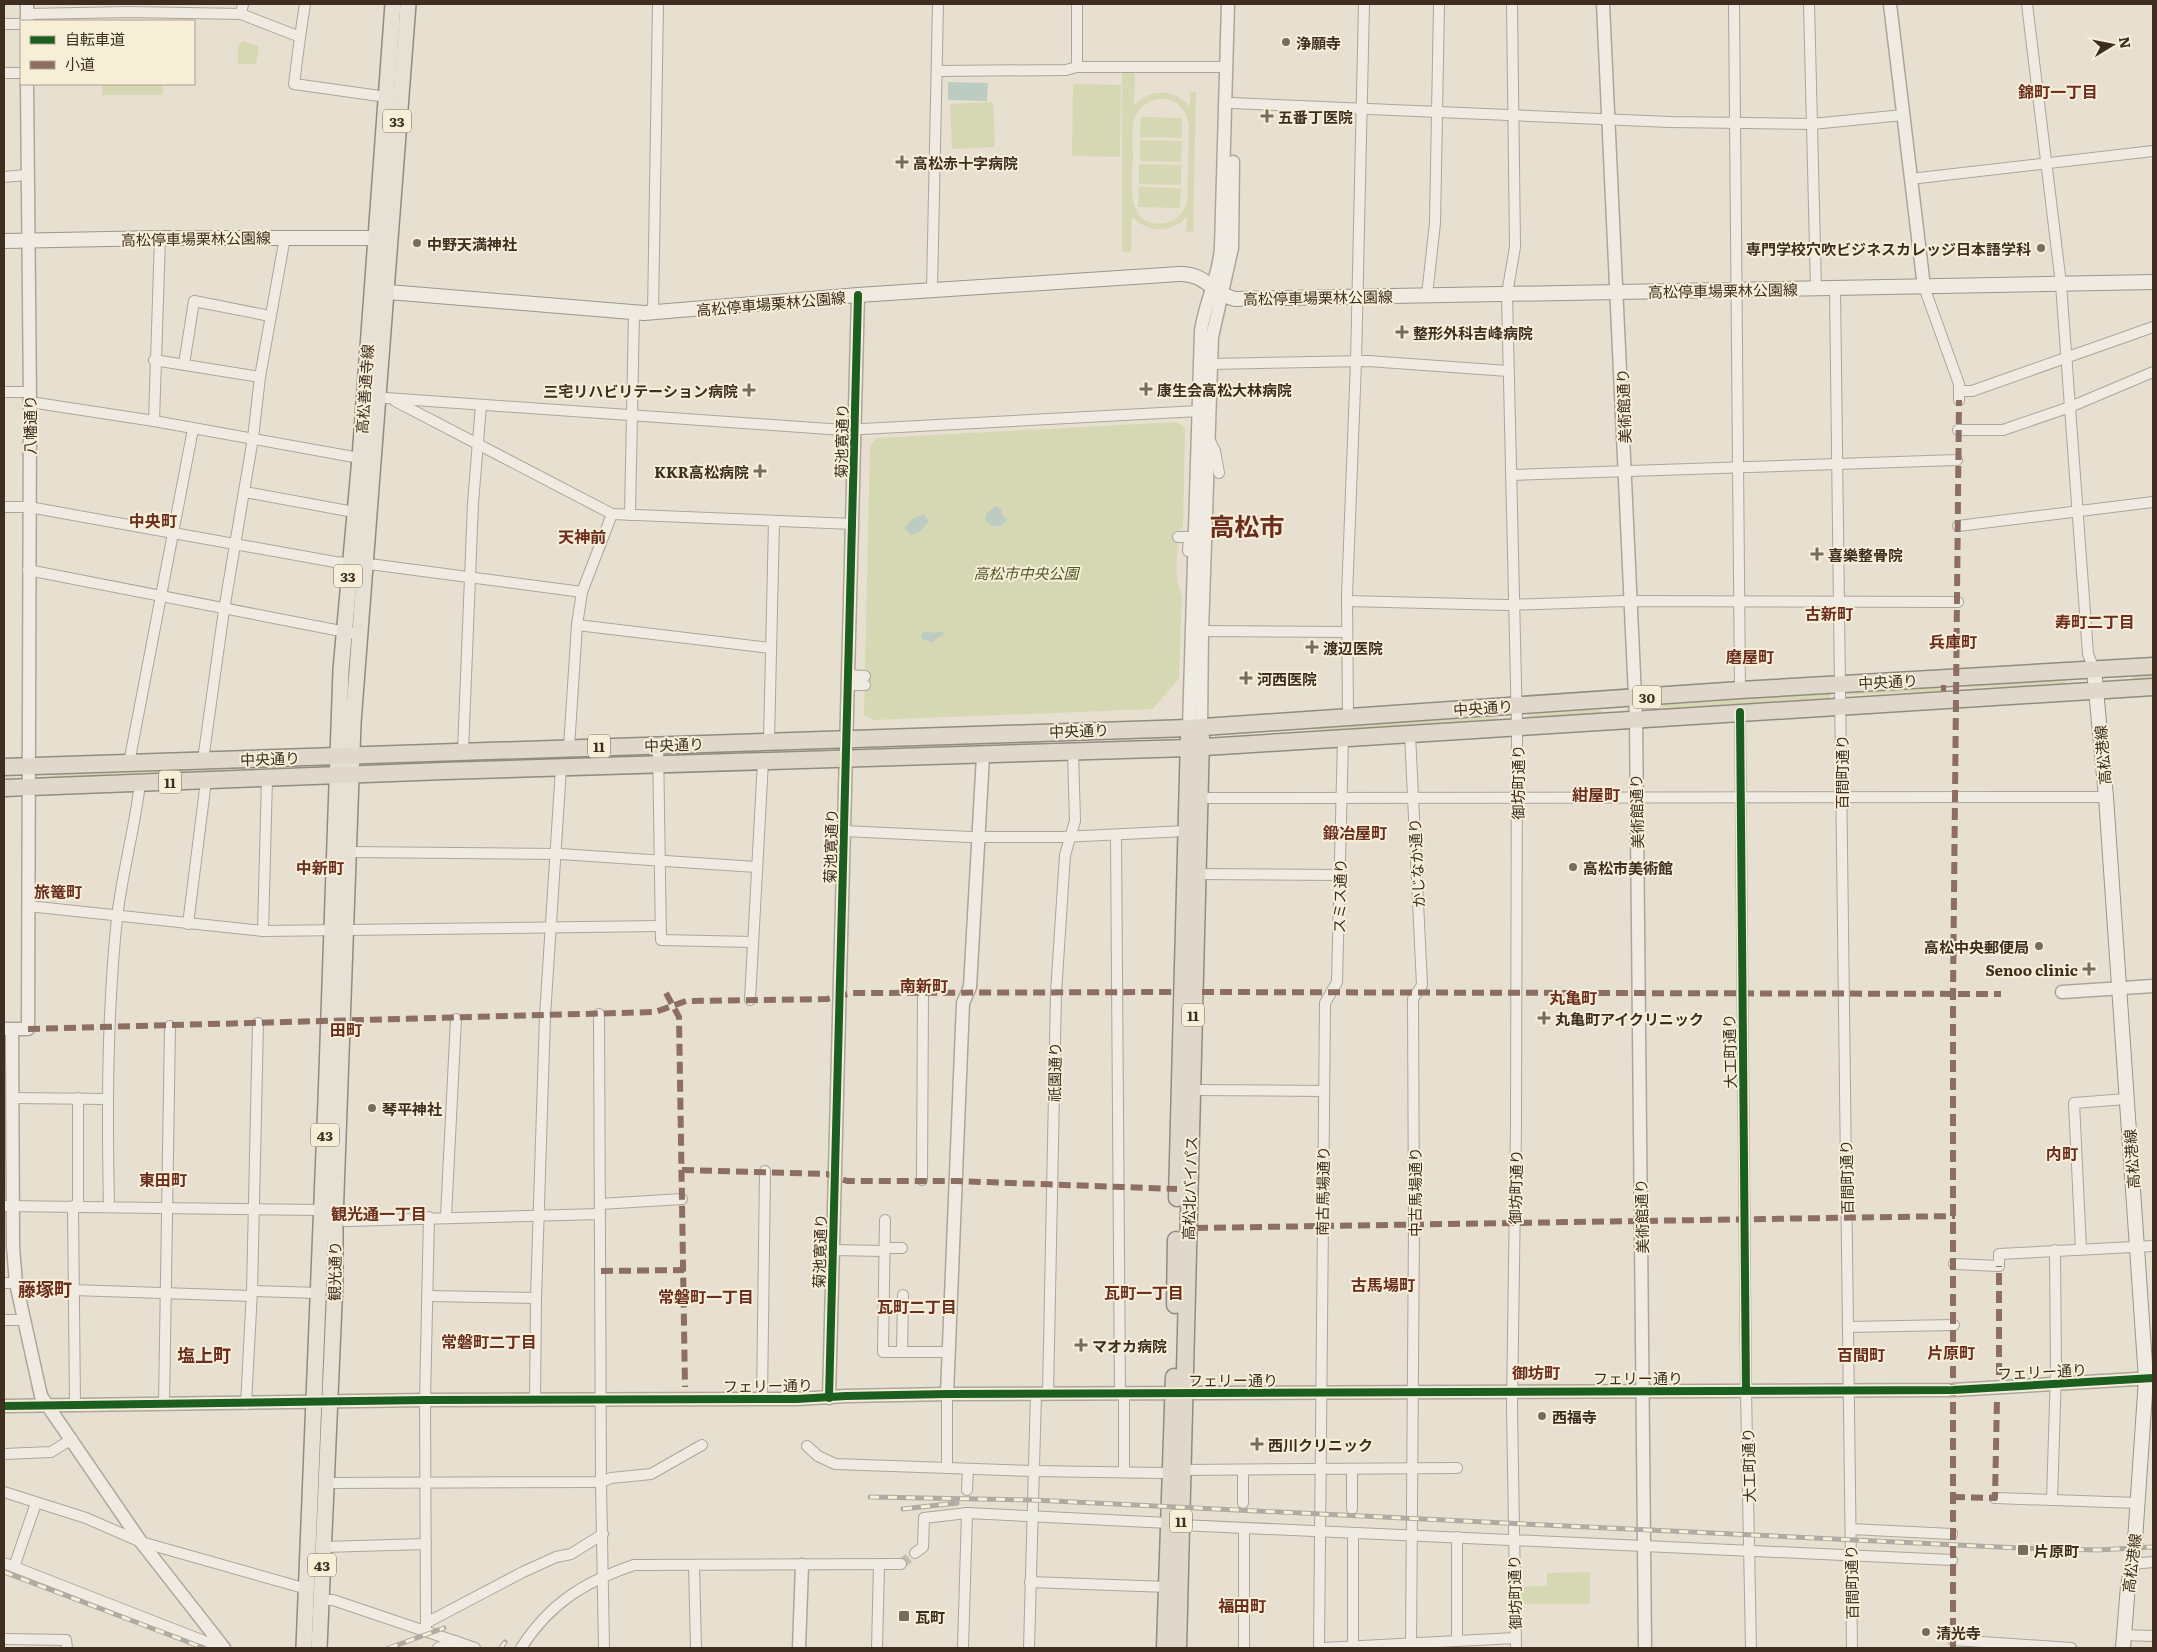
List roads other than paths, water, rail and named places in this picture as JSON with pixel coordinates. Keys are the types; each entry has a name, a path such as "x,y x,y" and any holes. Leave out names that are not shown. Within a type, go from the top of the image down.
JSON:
{"highway":[{"name":"中央通り","path":"4,767 1195,727 1740,690 2153,666"},
{"name":"中央通り","path":"4,788 763,761 983,756 1195,747 1840,705 2153,687"},
{"name":"高松北バイパス","path":"1179,1393 1192,1090 1200,798 1195,727"},
{"name":"高松北バイパス","path":"1178,1648 1175,1524 1179,1393 1186,832 1195,747"},
{"name":"高松北バイパス","path":"1165,1648 1168,1587 1175,1524"}],"main road":[{"name":"高松善通寺線","path":"344,755 359,634 357,563 366,459 378,398 381,238 387,97 394,4"},
{"name":"高松善通寺線","path":"381,238 408,4"},
{"name":"高松停車場栗林公園線","path":"4,241 285,237 381,238"},
{"name":"高松停車場栗林公園線","path":"379,291 634,313 653,313 858,295 1179,274 1194,275 1235,298 2153,282"},
{"name":"高松善通寺線","path":"344,775 343,632 357,563"},
{"name":"高松港線","path":"2094,669 2106,797 2137,1246 2150,1378 2124,1641"},
{"name":"観光通り","path":"304,1648 321,1210 339,930 349,852 344,775"},
{"name":"観光通り","path":"319,1648 335,1281 339,930 344,775"}],"street":[{"path":"305,4 294,84 387,97"},
{"path":"653,313 658,4"},
{"path":"932,290 938,4"},
{"path":"1076,67 1077,4"},
{"path":"1195,727 1202,631 1212,337 1222,233 1228,4"},
{"path":"1195,727 1193,576 1201,330 1205,308 1218,290 1232,248 1232,103 1236,4"},
{"path":"1348,716 1347,601 1356,362 1364,4"},
{"path":"1427,295 1435,223 1439,4"},
{"name":"御坊町通り","path":"1512,4 1515,247 1507,294 1517,726 1516,1143 1512,1392 1516,1643"},
{"name":"美術館通り","path":"1603,4 1636,718 1645,1648"},
{"path":"1734,4 1740,690"},
{"path":"1809,4 1816,289"},
{"path":"1890,4 1924,287 1959,396 2066,359 2153,326"},
{"path":"2027,4 2061,284 2088,654 2094,669"},
{"path":"4,24 26,16 129,8 242,9 300,37"},
{"path":"937,71 1066,70 1076,67 1227,67"},
{"path":"4,73 20,73"},
{"name":"八幡通り","path":"8,1030 28,1030 30,397 26,174 27,85"},
{"path":"1232,103 1609,121 1812,124 1903,115"},
{"path":"1910,179 2153,151"},
{"path":"4,177 26,174"},
{"path":"203,760 224,610 245,492 260,377 285,237"},
{"path":"154,421 154,360 160,238"},
{"name":"百間町通り","path":"1835,288 1852,1648"},
{"name":"菊池寛通り","path":"829,1398 858,295"},
{"path":"184,364 194,301 270,316"},
{"path":"630,515 634,313"},
{"path":"154,360 260,377"},
{"path":"1211,364 1356,362 1508,371"},
{"path":"1958,430 2003,430 2070,406 2153,372"},
{"path":"4,392 366,459"},
{"path":"378,398 855,430 1027,426 1199,411"},
{"path":"378,398 612,514 853,524"},
{"path":"463,751 470,576 481,405"},
{"path":"129,763 193,428"},
{"path":"1209,438 1215,452 1219,473"},
{"path":"1511,475 1957,460"},
{"path":"245,492 361,513"},
{"path":"1958,526 2153,502"},
{"path":"4,508 29,507 335,562 470,576 582,592"},
{"path":"569,747 577,625 582,592 612,514"},
{"path":"770,740 770,648 774,521"},
{"path":"1178,538 1189,538 1189,570 1193,576"},
{"path":"28,570 224,610 359,634"},
{"path":"1347,601 1513,604 1631,601 1958,602"},
{"path":"577,625 770,648"},
{"path":"1202,631 1347,632"},
{"path":"848,680 865,681"},
{"name":"大工町通り","path":"1740,712 1746,1390 1752,1648"},
{"name":"かじなか通り","path":"1410,734 1422,985 1418,992"},
{"name":"スミス通り","path":"1332,993 1338,982 1343,738"},
{"path":"658,744 661,940 752,942"},
{"name":"祇園通り","path":"1029,1648 1033,1471 1042,1394 1056,993 1065,855 1072,837 1075,821 1073,752"},
{"path":"947,1468 948,1352 963,1003 970,987 983,756"},
{"path":"750,1000 763,761"},
{"path":"535,1400 538,1215 550,928 561,768"},
{"path":"263,931 267,778"},
{"path":"188,924 206,781"},
{"path":"109,1206 108,1028 118,916 140,783"},
{"path":"1200,798 2106,797"},
{"path":"844,831 978,837 1116,836 1121,833 1186,832"},
{"path":"1116,836 1124,1472"},
{"path":"349,852 554,854 659,859 756,867"},
{"path":"1197,874 1339,875"},
{"path":"28,906 263,931 660,926"},
{"path":"2062,992 2153,986"},
{"name":"中古馬場通り","path":"1411,1645 1413,999 1418,992"},
{"path":"922,1180 923,993"},
{"name":"南古馬場通り","path":"1319,1648 1325,1004 1332,993"},
{"path":"599,1014 600,1482 603,1534 604,1648"},
{"path":"446,1216 456,1019"},
{"path":"246,1404 252,1294 258,1023"},
{"path":"164,1405 170,1026"},
{"path":"8,1030 12,1098 8,1206 13,1248 10,1283 24,1320 41,1396 141,1542 223,1648"},
{"path":"1192,1090 1324,1091"},
{"path":"12,1098 107,1099"},
{"path":"75,1406 73,1290 78,1098"},
{"path":"2081,1249 2074,1103 2126,1099"},
{"path":"762,1400 765,1171"},
{"path":"8,1206 321,1210 335,1220 538,1215 682,1200"},
{"path":"426,1626 425,1400 429,1217"},
{"path":"885,1220 883,1352 948,1352"},
{"path":"1954,1264 1999,1266 1999,1254 2153,1246"},
{"path":"833,1250 884,1251 886,1248 902,1248"},
{"path":"2052,1500 2056,1384 2054,1250"},
{"path":"73,1290 166,1293 318,1293"},
{"path":"902,1352 903,1295"},
{"path":"427,1296 536,1298"},
{"path":"4,1320 24,1320"},
{"path":"1848,1327 1954,1325"},
{"name":"フェリー通り","path":"4,1406 601,1398 762,1400 947,1394 1954,1390 2150,1378"},
{"path":"4,1454 51,1452 72,1439"},
{"path":"326,1483 600,1482 611,1478 651,1474 702,1445"},
{"path":"807,1446 818,1456 835,1464 968,1469 1124,1472 1458,1468"},
{"path":"967,1490 968,1469"},
{"path":"1352,1469 1352,1509"},
{"path":"1243,1470 1243,1503"},
{"path":"4,1492 86,1518 141,1542 307,1588"},
{"path":"1995,1498 2137,1503"},
{"path":"14,1567 36,1503"},
{"path":"963,1648 967,1513"},
{"path":"915,1553 923,1547 924,1518 967,1513 1319,1532 1513,1539 1952,1560"},
{"path":"1244,1528 1244,1648"},
{"path":"1851,1529 1952,1534"},
{"path":"1353,1533 1353,1647"},
{"path":"426,1626 531,1568 556,1557 571,1554 603,1534"},
{"path":"1456,1537 1457,1640"},
{"path":"323,1547 426,1544"},
{"path":"4,1562 223,1648"},
{"path":"2132,1564 2153,1562"},
{"path":"800,1648 802,1564"},
{"path":"521,1648 535,1626 561,1601 604,1576 634,1565 901,1564"},
{"path":"694,1565 696,1648"},
{"path":"877,1648 879,1565"},
{"path":"1030,1582 1168,1587"},
{"path":"320,1600 333,1600 426,1626 475,1648"},
{"path":"2124,1641 2153,1636"},
{"path":"4,1639 66,1640 67,1648"},
{"path":"1323,1648 1411,1645 1457,1640 1516,1643"},
{"path":"1953,1640 2071,1648"},
{"path":"438,1648 456,1641"}],"tunnel":[{"path":"901,1564 915,1553"}],"railway":[{"path":"870,1497 1033,1500 2019,1548 2098,1550 2153,1547"},
{"path":"903,1509 957,1503"},
{"path":"4,1572 204,1648"},
{"path":"389,1648 444,1628"},
{"path":"501,1648 505,1642"}],"place":[{"name":"浄願寺","path":"1286,42"},
{"name":"五番丁医院","path":"1267,116"},
{"name":"高松赤十字病院","path":"902,162"},
{"name":"中野天満神社","path":"417,243"},
{"name":"専門学校穴吹ビジネスカレッジ日本語学科","path":"2041,248"},
{"name":"整形外科吉峰病院","path":"1402,332"},
{"name":"康生会高松大林病院","path":"1146,389"},
{"name":"三宅リハビリテーション病院","path":"749,390"},
{"name":"KKR高松病院","path":"760,471"},
{"name":"喜樂整骨院","path":"1817,554"},
{"name":"渡辺医院","path":"1312,647"},
{"name":"河西医院","path":"1246,678"},
{"name":"高松市美術館","path":"1573,867"},
{"name":"高松中央郵便局","path":"2039,946"},
{"name":"Senoo clinic","path":"2089,969"},
{"name":"丸亀町アイクリニック","path":"1544,1018"},
{"name":"琴平神社","path":"372,1108"},
{"name":"マオカ病院","path":"1081,1345"},
{"name":"西福寺","path":"1542,1416"},
{"name":"西川クリニック","path":"1257,1444"},
{"name":"片原町","path":"2023,1550"},
{"name":"瓦町","path":"904,1616"},
{"name":"清光寺","path":"1926,1632"}],"district":[{"name":"錦町一丁目","path":"2058,91"},
{"name":"中央町","path":"153,520"},
{"name":"高松市","path":"1247,525"},
{"name":"天神前","path":"582,536"},
{"name":"古新町","path":"1829,613"},
{"name":"寿町二丁目","path":"2095,621"},
{"name":"兵庫町","path":"1953,641"},
{"name":"磨屋町","path":"1750,656"},
{"name":"紺屋町","path":"1596,794"},
{"name":"鍛冶屋町","path":"1355,832"},
{"name":"中新町","path":"320,867"},
{"name":"旅篭町","path":"58,891"},
{"name":"南新町","path":"924,985"},
{"name":"丸亀町","path":"1573,997"},
{"name":"田町","path":"346,1029"},
{"name":"内町","path":"2062,1153"},
{"name":"東田町","path":"163,1179"},
{"name":"観光通一丁目","path":"379,1213"},
{"name":"古馬場町","path":"1383,1284"},
{"name":"藤塚町","path":"45,1288"},
{"name":"瓦町一丁目","path":"1144,1292"},
{"name":"常磐町一丁目","path":"706,1296"},
{"name":"瓦町二丁目","path":"917,1306"},
{"name":"常磐町二丁目","path":"489,1341"},
{"name":"片原町","path":"1951,1352"},
{"name":"塩上町","path":"204,1354"},
{"name":"百間町","path":"1861,1354"},
{"name":"御坊町","path":"1536,1372"},
{"name":"福田町","path":"1242,1605"}],"park label":[{"name":"高松市中央公園","path":"1026,572"}]}
